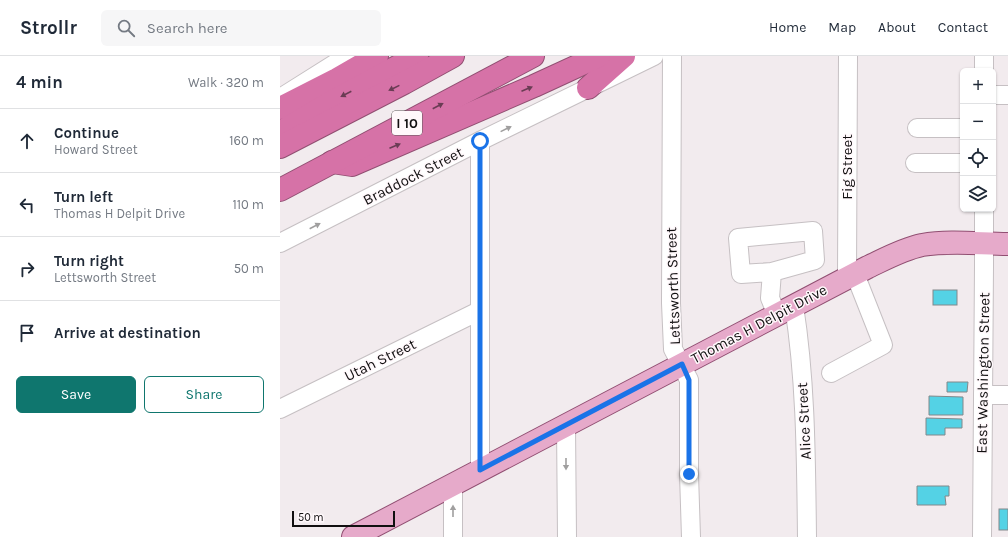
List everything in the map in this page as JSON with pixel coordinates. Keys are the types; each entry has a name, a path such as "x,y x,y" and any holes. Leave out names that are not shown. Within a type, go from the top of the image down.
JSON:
{"highway":[{"path":"280,108 337,79 377,56"},
{"path":"280,132 417,56"},
{"name":"I 10","path":"280,147 453,56"},
{"name":"I 10","path":"280,190 533,56"},
{"path":"332,162 352,164 534,86 599,56"},
{"path":"588,88 624,56"}],"main road":[{"name":"Thomas H Delpit Drive","path":"353,537 897,253 922,245 937,243 1008,244"}],"street":[{"path":"280,99 347,56"},
{"name":"Braddock Street","path":"280,244 480,141 654,56"},
{"name":"Lettsworth Street","path":"672,56 670,303 673,349 689,380 691,537"},
{"name":"Fig Street","path":"848,56 851,276"},
{"path":"984,56 984,68"},
{"path":"996,95 1008,95"},
{"path":"916,128 960,128"},
{"path":"480,141 480,470"},
{"path":"915,164 960,163"},
{"name":"East Washington Street","path":"982,537 984,212"},
{"name":"Alice Street","path":"772,272 770,298 786,310 798,334 804,410 807,537"},
{"path":"831,373 883,345 851,276"},
{"name":"Utah Street","path":"280,409 479,310"},
{"path":"983,395 1008,395"},
{"path":"566,425 566,537"},
{"path":"453,484 453,537"}],"building":[{"path":"933,290 957,290 957,305 933,305"},
{"path":"947,382 968,382 967,392 947,392"},
{"path":"929,396 963,397 963,415 929,415"},
{"path":"926,418 962,419 962,428 945,428 945,435 926,435"},
{"path":"917,486 949,486 949,496 945,496 946,505 917,505"},
{"path":"999,509 1008,509 1008,530 999,530"}],"route":[{"path":"480,141 480,470 682,364 689,380 689,474"}]}
